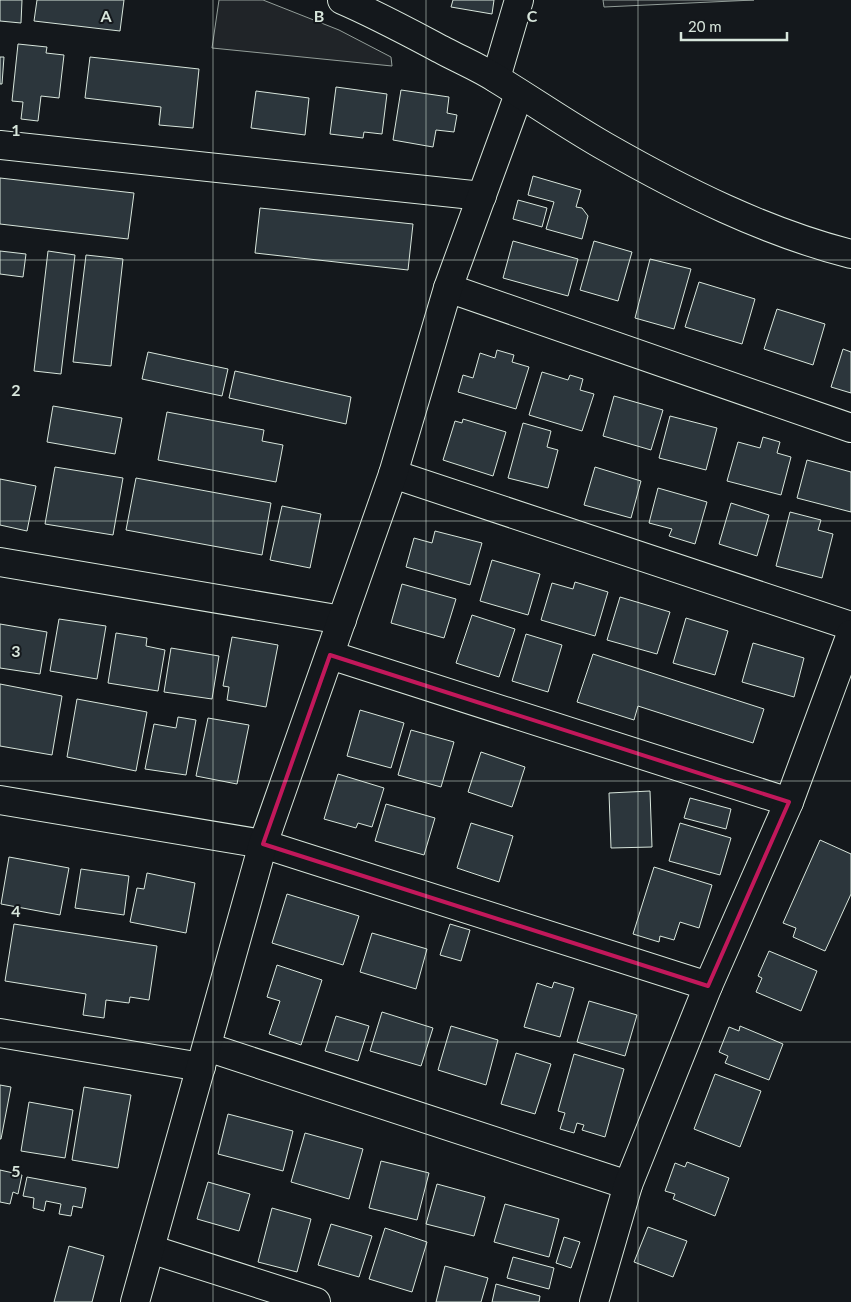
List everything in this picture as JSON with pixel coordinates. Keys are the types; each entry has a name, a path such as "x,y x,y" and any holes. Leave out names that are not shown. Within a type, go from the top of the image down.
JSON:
{"street":[{"path":"342,0 370,6 496,78 606,147 679,186 754,221 818,246 851,254"},
{"path":"496,78 519,0"},
{"path":"135,1302 263,844 392,474 448,288 519,94"},
{"path":"0,145 482,196"},
{"path":"448,288 851,428"},
{"path":"392,474 851,626"},
{"path":"0,562 342,620"},
{"path":"594,1302 628,1185 708,986 789,802 851,634"},
{"path":"330,655 789,802"},
{"path":"0,800 263,844 708,986"},
{"path":"0,1033 204,1057 628,1185"},
{"path":"150,1248 316,1302"}],"highlighted area":[{"path":"330,655 789,802 708,986 263,844"}],"shaded area":[{"path":"219,0 263,0 339,30 391,57 392,66 212,48"},
{"path":"603,0 754,0 604,7"}],"building":[{"path":"0,0 22,0 21,23 0,21"},
{"path":"37,0 124,0 120,31 34,21"},
{"path":"453,0 494,0 492,14 451,7"},
{"path":"18,44 47,47 46,53 64,55 59,98 41,96 38,121 21,119 23,102 12,101"},
{"path":"0,57 4,57 2,84 0,84"},
{"path":"90,57 199,69 193,128 159,125 161,107 85,98"},
{"path":"336,87 387,94 382,134 364,132 363,138 330,134"},
{"path":"401,90 449,97 447,113 457,115 454,132 436,130 433,147 393,140"},
{"path":"256,91 309,98 305,135 251,128"},
{"path":"533,176 581,190 576,207 582,208 588,216 582,239 546,229 554,202 528,195"},
{"path":"0,178 134,193 128,239 0,224"},
{"path":"518,200 547,208 542,227 513,219"},
{"path":"260,208 413,224 408,270 255,253"},
{"path":"513,241 578,259 568,296 503,278"},
{"path":"594,241 632,252 618,301 580,290"},
{"path":"0,251 26,254 23,277 0,274"},
{"path":"48,251 75,255 61,374 34,371"},
{"path":"86,255 123,259 111,366 73,362"},
{"path":"650,259 691,269 674,329 635,318"},
{"path":"699,282 755,299 742,344 685,327"},
{"path":"777,309 825,324 813,365 764,349"},
{"path":"843,349 851,352 851,393 831,387"},
{"path":"497,350 514,355 512,362 529,367 516,409 458,392 463,375 473,378 480,353 495,358"},
{"path":"148,352 228,369 222,396 142,379"},
{"path":"235,371 351,397 346,424 229,398"},
{"path":"542,372 568,380 570,375 583,379 580,390 594,394 582,431 529,415"},
{"path":"614,396 663,410 651,450 603,436"},
{"path":"53,406 122,418 115,454 47,442"},
{"path":"167,412 264,430 262,441 283,445 276,482 158,460"},
{"path":"670,416 717,428 706,470 659,458"},
{"path":"463,419 506,432 493,476 443,460 455,421 462,423"},
{"path":"523,423 551,431 547,447 558,450 548,488 508,478"},
{"path":"763,437 780,442 777,453 791,457 781,495 727,481 738,442 760,448"},
{"path":"807,460 851,472 851,512 797,498"},
{"path":"55,467 123,478 113,535 45,524"},
{"path":"595,467 641,481 631,518 584,505"},
{"path":"136,478 271,503 262,555 126,530"},
{"path":"0,479 36,486 27,531 0,525"},
{"path":"658,488 707,502 695,544 669,536 672,529 649,523"},
{"path":"731,503 769,515 757,556 719,544"},
{"path":"282,506 321,514 310,568 270,560"},
{"path":"790,512 821,520 818,530 833,534 822,578 776,566"},
{"path":"435,531 482,543 470,585 406,567 414,538 432,543"},
{"path":"492,560 540,574 528,615 480,601"},
{"path":"575,582 608,592 595,636 541,620 552,583 573,589"},
{"path":"402,584 456,599 444,638 391,623"},
{"path":"620,597 670,612 657,654 607,640"},
{"path":"472,615 515,629 499,677 456,663"},
{"path":"686,618 728,631 715,675 673,663"},
{"path":"59,619 106,626 97,679 50,671"},
{"path":"0,624 47,632 40,674 0,668"},
{"path":"116,633 147,638 146,646 165,650 158,691 108,683"},
{"path":"526,634 562,645 548,692 512,681"},
{"path":"232,637 278,645 266,707 227,700 229,687 223,686"},
{"path":"753,643 804,658 794,697 742,682"},
{"path":"171,648 219,656 212,699 164,692"},
{"path":"593,654 764,709 753,743 638,706 634,720 577,702"},
{"path":"0,684 62,696 52,755 0,746"},
{"path":"77,699 147,712 136,771 67,757"},
{"path":"360,710 404,723 391,768 347,756"},
{"path":"178,717 196,720 186,775 145,769 154,724 176,728"},
{"path":"208,718 249,725 237,784 196,776"},
{"path":"411,730 454,742 441,787 398,775"},
{"path":"481,752 525,767 512,807 468,792"},
{"path":"338,774 384,788 372,827 358,823 356,828 324,819"},
{"path":"650,791 652,847 611,848 609,793"},
{"path":"690,798 731,809 726,829 684,818"},
{"path":"386,804 435,818 424,855 375,841"},
{"path":"471,823 513,836 499,882 457,868"},
{"path":"680,823 731,838 720,875 669,861"},
{"path":"820,840 851,854 851,894 825,951 793,937 796,928 783,923"},
{"path":"9,857 69,868 60,915 1,904"},
{"path":"654,867 712,885 699,928 680,922 674,940 660,936 659,942 633,934"},
{"path":"81,869 129,876 124,915 75,908"},
{"path":"147,873 195,883 186,933 130,922 137,888 144,889"},
{"path":"287,894 359,916 343,965 272,943"},
{"path":"14,924 157,946 149,1000 130,997 129,1003 106,1000 104,1018 83,1015 86,994 5,981"},
{"path":"450,924 470,930 461,961 440,955"},
{"path":"372,933 427,949 416,989 360,972"},
{"path":"769,951 817,971 801,1011 756,992 762,978 758,976"},
{"path":"277,965 322,980 301,1045 269,1034 280,1001 267,997"},
{"path":"554,982 574,988 560,1037 524,1027 537,983 552,988"},
{"path":"589,1001 637,1015 625,1056 577,1042"},
{"path":"382,1012 433,1028 421,1066 370,1051"},
{"path":"336,1016 369,1026 358,1061 325,1051"},
{"path":"451,1026 498,1040 486,1085 438,1070"},
{"path":"740,1026 783,1044 769,1080 725,1063 728,1056 719,1052 729,1027 739,1031"},
{"path":"516,1053 551,1064 535,1114 501,1104"},
{"path":"574,1054 624,1069 605,1137 582,1130 584,1125 577,1123 574,1133 560,1129 565,1113 558,1111"},
{"path":"715,1074 761,1091 740,1147 694,1129"},
{"path":"0,1085 11,1087 1,1139 0,1139"},
{"path":"84,1087 131,1095 118,1168 72,1160"},
{"path":"29,1102 73,1110 65,1158 21,1151"},
{"path":"228,1114 293,1131 283,1171 218,1154"},
{"path":"305,1133 363,1149 349,1199 291,1182"},
{"path":"381,1161 429,1173 417,1220 369,1208"},
{"path":"687,1162 729,1178 715,1216 673,1199 675,1194 665,1191 675,1163 685,1167"},
{"path":"0,1170 22,1175 18,1194 13,1192 10,1204 0,1202"},
{"path":"27,1177 86,1188 82,1208 73,1206 71,1216 59,1214 61,1204 46,1201 44,1211 33,1208 34,1198 23,1196"},
{"path":"208,1182 250,1194 239,1231 197,1219"},
{"path":"437,1184 485,1197 474,1236 426,1224"},
{"path":"505,1204 559,1219 549,1257 494,1242"},
{"path":"272,1208 311,1219 297,1272 258,1262"},
{"path":"331,1224 372,1236 359,1277 318,1265"},
{"path":"648,1227 687,1241 673,1277 634,1262"},
{"path":"385,1228 427,1242 412,1292 369,1279"},
{"path":"564,1237 580,1242 571,1268 556,1263"},
{"path":"69,1246 104,1256 92,1302 54,1302"},
{"path":"513,1257 554,1268 549,1289 507,1278"},
{"path":"445,1266 488,1278 481,1302 436,1302"},
{"path":"496,1284 540,1296 539,1302 492,1302"}]}
